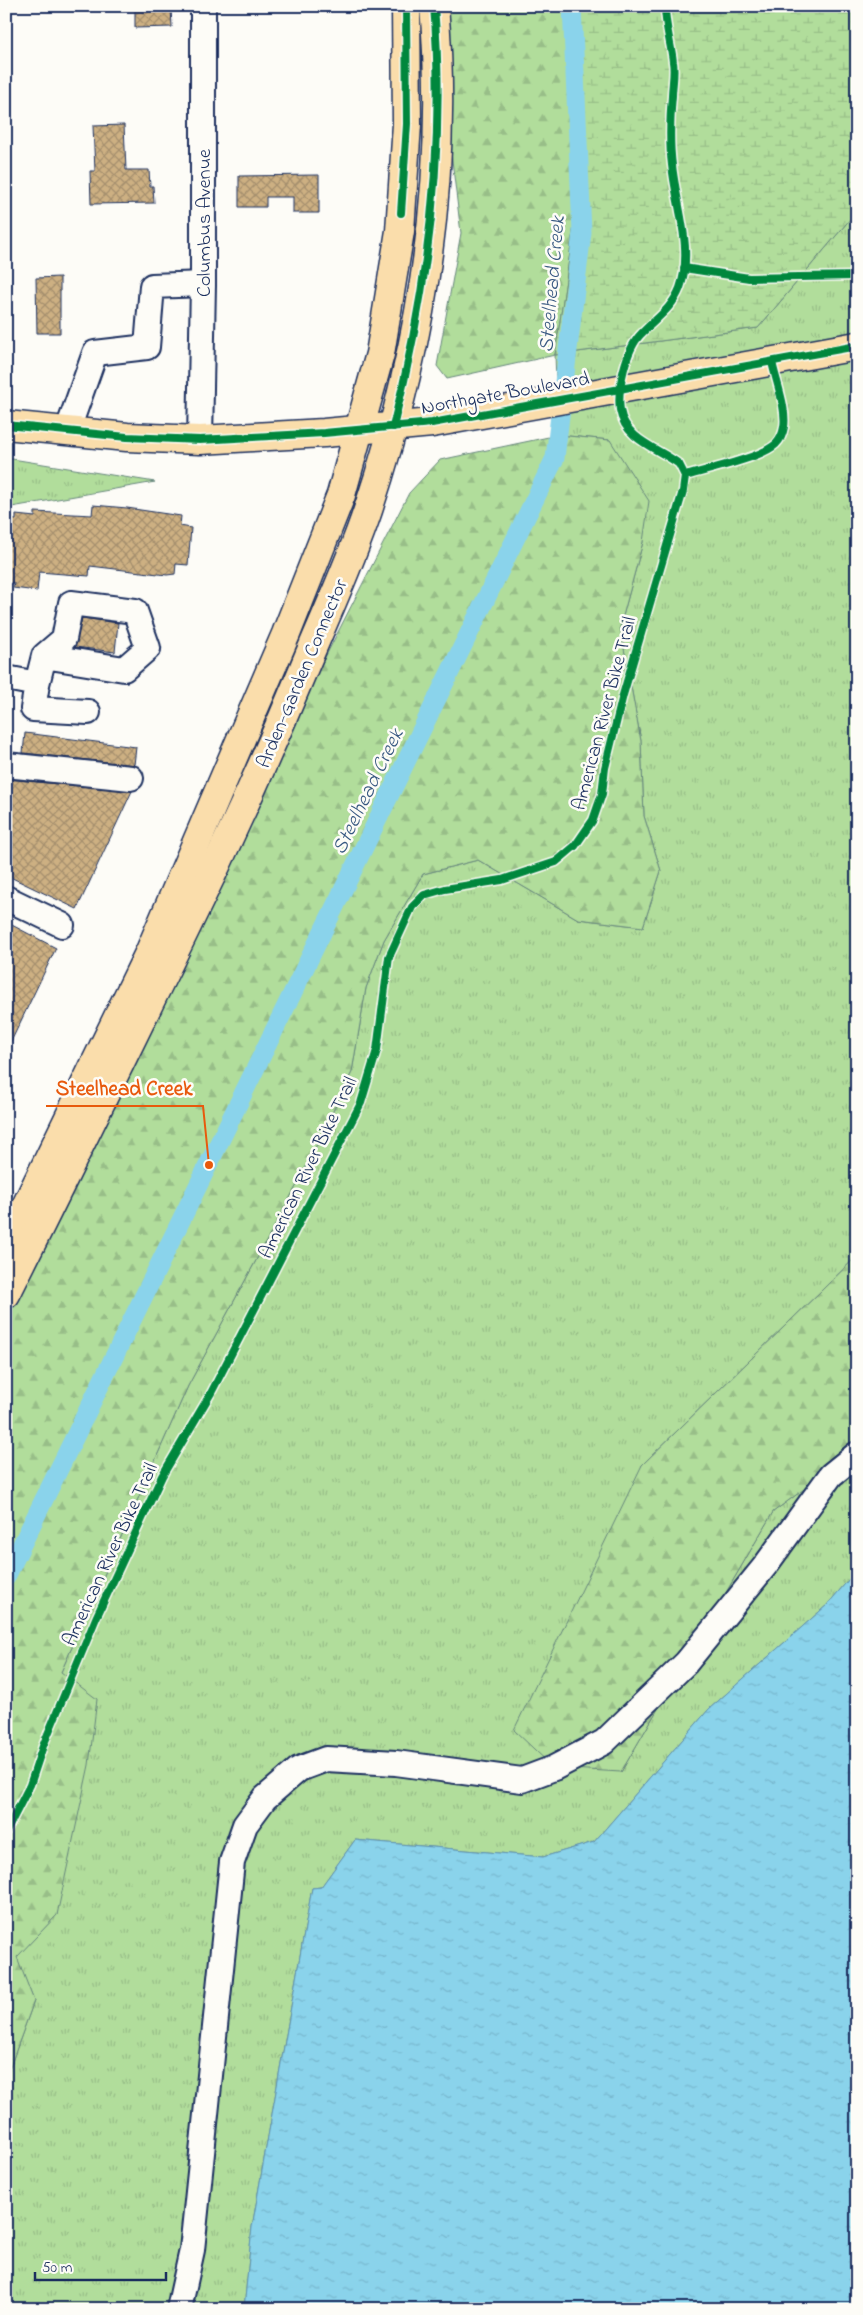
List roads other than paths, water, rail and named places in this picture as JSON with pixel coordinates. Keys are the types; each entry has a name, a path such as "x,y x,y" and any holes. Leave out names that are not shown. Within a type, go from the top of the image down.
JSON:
{"main road":[{"name":"Arden-Garden Connector","path":"6,1247 115,1024 184,872 341,495 380,354 400,231 407,124 406,6"},
{"name":"Arden-Garden Connector","path":"6,1294 116,1074 249,795 354,549 393,427 410,361 422,296 436,176 438,100 434,6"},
{"name":"Northgate Boulevard","path":"6,425 127,438 200,440 393,427 443,420 857,346"}],"street":[{"name":"Columbus Avenue","path":"200,440 203,284 203,6"},
{"path":"67,432 95,353 147,347 152,286 203,284"},
{"path":"44,656 33,709 88,712"},
{"path":"6,678 38,684"},
{"path":"6,765 131,778"},
{"path":"6,898 62,925"},
{"path":"179,2309 192,2250 232,1862 245,1825 265,1798 299,1769 326,1759 396,1764 522,1780 554,1768 604,1742 686,1663 765,1566 831,1475 857,1454"}],"water":[{"path":"857,1570 857,2309 244,2309 252,2227 312,1888 321,1887 355,1840 543,1857 594,1842 709,1709 827,1605"}],"waterway":[{"name":"Steelhead Creek","path":"6,1577 555,458 582,232 572,6"}],"place":[{"name":"Steelhead Creek","path":"209,1165"}]}
